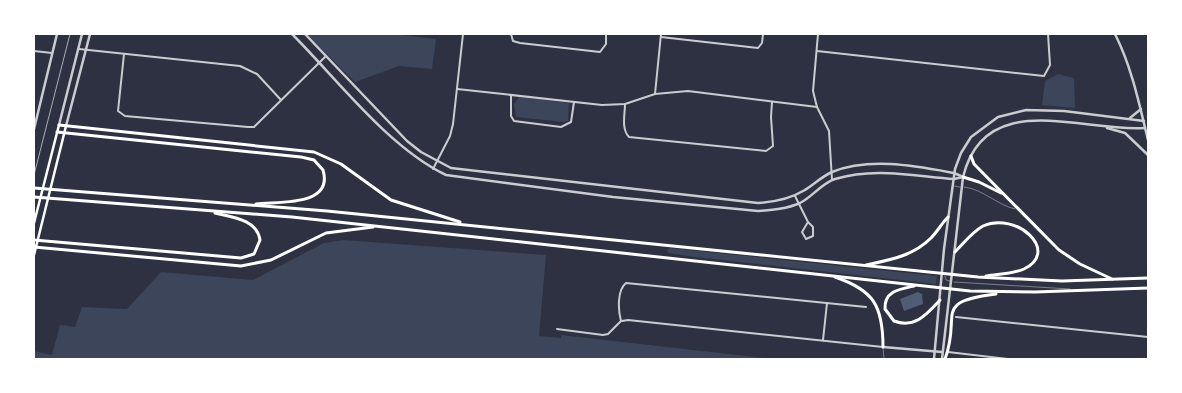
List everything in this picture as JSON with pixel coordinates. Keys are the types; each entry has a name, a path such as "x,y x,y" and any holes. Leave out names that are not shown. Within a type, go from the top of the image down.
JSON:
{"highway":[{"path":"58,125 314,152 336,161 391,200 468,224"},
{"path":"57,132 300,157 314,160 323,170 324,185 320,192 312,198 247,205"},
{"path":"971,156 974,164 1004,195 1072,259 1112,280"},
{"path":"962,177 976,181 1004,195"},
{"path":"34,188 468,224 978,277 1053,280 1148,278"},
{"path":"34,197 381,226 956,290 1006,292 1148,288"},
{"path":"36,240 241,258 254,254 260,240 254,227 244,221 210,211"},
{"path":"862,266 897,259 915,250 932,237 948,217"},
{"path":"955,252 975,232 994,223 1017,226 1033,237 1036,253 1033,262 1026,268 1014,272 978,277"},
{"path":"35,247 241,266 266,262 326,233 381,226"},
{"path":"829,275 857,285 871,296 878,311 883,347"},
{"path":"917,286 897,290 889,296 885,308 887,314 894,321 907,323 918,320 926,315 940,300"},
{"path":"944,359 948,352 952,315 957,304 967,298 1006,292"}],"main road":[{"path":"34,223 58,125"},
{"path":"34,255 36,240 66,126"}],"street":[{"path":"34,129 57,34"},
{"path":"58,125 82,34"},
{"path":"66,126 90,34"},
{"path":"292,34 400,146 446,176 758,211 777,210 799,203 832,180 868,172 954,179 962,177"},
{"path":"305,34 407,141 437,161 467,171 758,203 795,196 830,173 869,164 899,165 954,173 962,177"},
{"path":"433,169 450,136 463,34"},
{"path":"511,34 513,40 520,43 600,52 603,50 606,34"},
{"path":"655,94 661,35 758,48 762,43 763,34"},
{"path":"818,34 813,91 817,107 829,131 830,173 832,180"},
{"path":"816,51 1044,76 1050,65 1048,34"},
{"path":"1115,34 1127,58 1148,140"},
{"path":"78,49 240,66 255,73 281,100"},
{"path":"34,51 52,53"},
{"path":"124,54 118,111 125,116 254,126 326,56"},
{"path":"457,89 602,105 625,104 655,94 688,91 817,107"},
{"path":"511,95 510,116 518,123 561,127 568,125 573,117 574,102"},
{"path":"625,104 625,128 629,137 766,151 772,146 772,102"},
{"path":"1128,119 1141,108"},
{"path":"934,359 942,270 954,173 959,156 972,137 986,125 1007,114 1040,109 1144,121"},
{"path":"944,359 942,352 955,252 962,177 971,156 992,133 1019,121 1036,120 1145,128"},
{"path":"1101,126 1125,133 1148,155"},
{"path":"795,196 808,222 813,227 813,236 806,239 802,232 808,222"},
{"path":"621,321 619,312 621,290 624,284 629,283 866,307"},
{"path":"823,340 827,304"},
{"path":"956,317 1148,337"},
{"path":"557,329 603,335 608,334 621,321 628,320 1008,359"}],"lane":[{"path":"953,186 973,189 1007,207 1019,210"},
{"path":"942,270 946,279 950,281 1042,286 1082,291"},
{"path":"883,347 884,359"}],"shaded area":[{"path":"306,34 392,34 436,39 432,69 399,66 355,82"},
{"path":"1058,74 1074,78 1075,108 1042,105 1045,81"},
{"path":"519,97 569,103 568,121 516,117 514,104"},
{"path":"343,240 546,255 539,336 561,338 561,335 773,359 34,359 34,351 52,355 60,325 75,327 82,307 127,309 161,272 253,280 324,243"},
{"path":"670,248 937,276 936,284 695,257 668,253 667,250"},
{"path":"918,292 922,294 923,304 904,311 900,299"}],"railway":[{"path":"34,175 70,34"}]}
